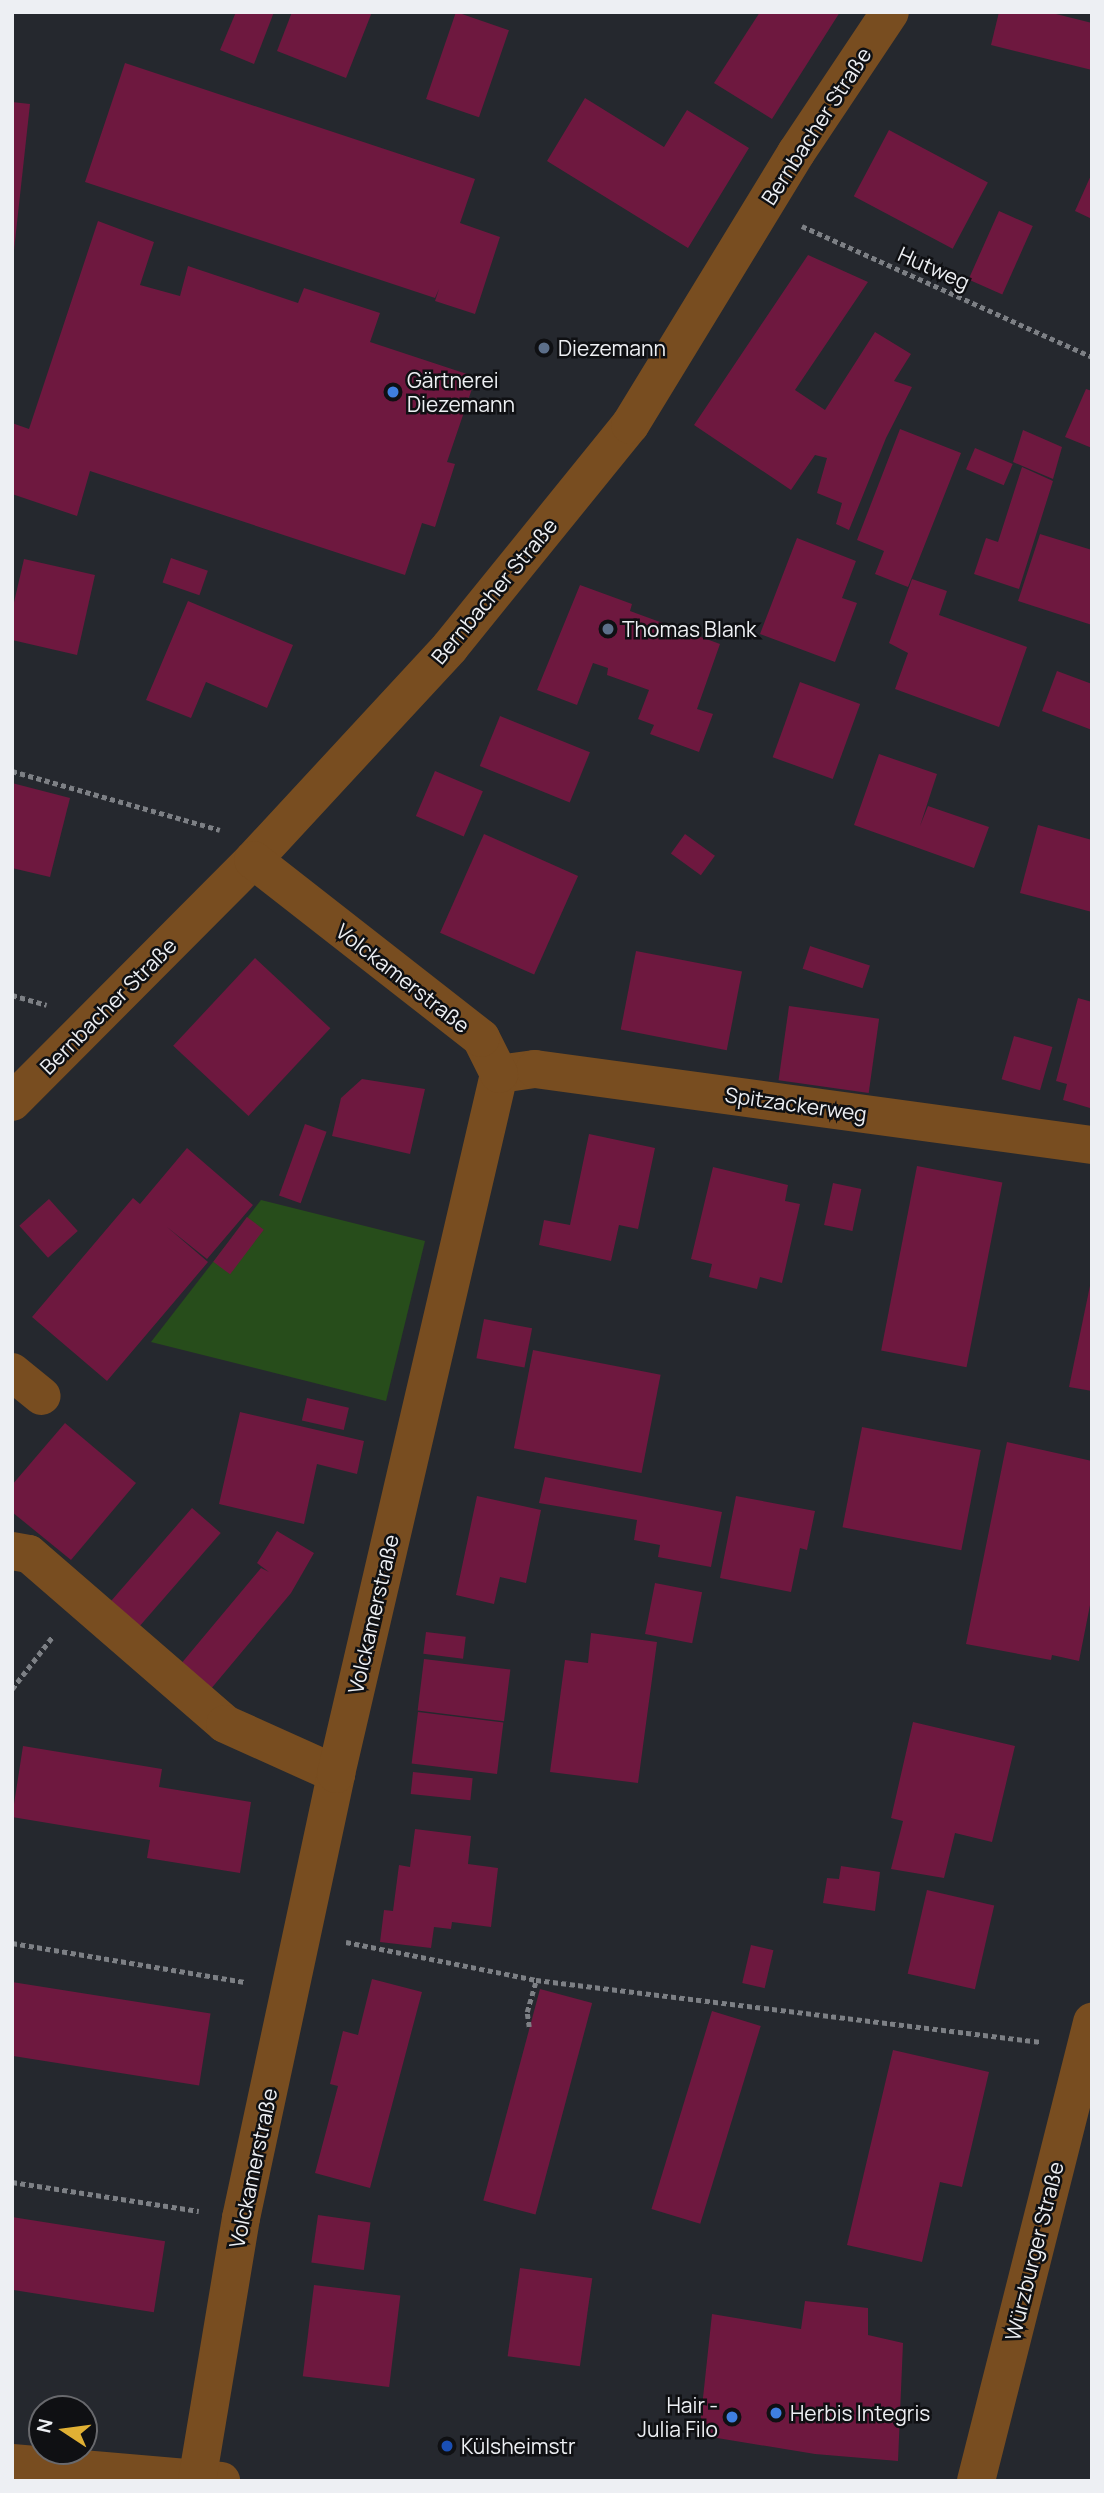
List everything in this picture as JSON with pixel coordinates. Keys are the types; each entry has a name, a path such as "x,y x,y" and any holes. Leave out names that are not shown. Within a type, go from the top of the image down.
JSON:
{"street":[{"name":"Bernbacher Straße","path":"12,1102 260,852 450,647 630,425 763,208 890,12"},
{"name":"Volckamerstraße","path":"205,2480 241,2218 304,1934 336,1774 499,1074 481,1038 260,852"},
{"name":"Spitzackerweg","path":"499,1074 535,1069 1092,1145"},
{"path":"12,1372 42,1396"},
{"path":"12,1551 29,1554 225,1724 336,1774"},
{"name":"Würzburger Straße","path":"976,2481 1088,2035"},
{"path":"12,2463 205,2480"}],"path":[{"name":"Hutweg","path":"763,208 1092,357"},
{"path":"12,771 260,852"},
{"path":"12,1689 81,1599"},
{"path":"304,1934 536,1980 1088,2035"},
{"path":"12,1943 290,1990"},
{"path":"529,2027 527,2012 536,1980"},
{"path":"12,2182 241,2218"}],"green space":[{"path":"261,1200 425,1241 386,1401 151,1342"}],"building":[{"path":"236,12 274,12 254,64 220,50"},
{"path":"292,12 372,12 346,78 277,51"},
{"path":"456,12 509,30 479,117 426,99"},
{"path":"760,12 840,12 772,119 714,83"},
{"path":"999,12 1048,12 1092,23 1092,70 991,45"},
{"path":"125,63 475,179 460,223 500,237 475,314 435,301 439,289 435,298 85,182"},
{"path":"585,98 664,147 687,110 749,148 688,248 547,161"},
{"path":"12,102 30,104 14,250 12,250"},
{"path":"889,130 988,183 953,249 854,196"},
{"path":"1092,173 1092,219 1075,211"},
{"path":"999,211 1033,226 1002,295 968,280"},
{"path":"98,221 154,242 140,285 180,296 188,266 298,303 304,288 380,313 370,342 476,377 447,462 455,464 435,527 422,523 405,575 90,471 77,516 12,494 12,423 29,429"},
{"path":"808,255 868,282 795,390 825,410 875,332 911,354 894,381 912,387 886,438 849,530 836,524 842,503 817,493 827,458 815,455 791,490 694,425"},
{"path":"1086,389 1092,391 1092,448 1065,437"},
{"path":"900,429 961,453 908,587 875,574 884,551 857,540"},
{"path":"1023,430 1062,447 1053,479 1013,462"},
{"path":"975,448 1013,464 1004,485 966,469"},
{"path":"1022,467 1053,481 1019,589 974,574 986,538 998,542"},
{"path":"1040,534 1092,550 1092,625 1018,601"},
{"path":"797,538 856,561 842,598 857,603 835,662 760,634"},
{"path":"171,558 208,571 199,595 163,583"},
{"path":"24,559 95,575 77,655 12,640 12,611"},
{"path":"912,579 947,591 939,615 1027,647 999,727 895,689 908,653 889,643"},
{"path":"580,585 632,604 630,611 720,644 697,709 713,714 699,752 650,734 654,725 638,719 649,690 607,675 608,668 593,663 577,705 537,690"},
{"path":"188,601 293,645 267,708 206,682 191,718 146,700"},
{"path":"1057,671 1092,684 1092,730 1042,711"},
{"path":"800,682 860,704 833,779 773,757"},
{"path":"500,716 590,752 570,802 480,766"},
{"path":"879,754 937,774 920,826 928,806 989,827 974,868 854,825"},
{"path":"435,771 483,791 464,836 416,816"},
{"path":"12,783 70,798 50,877 12,868"},
{"path":"1038,825 1092,840 1092,912 1020,893"},
{"path":"484,834 578,876 534,975 440,933"},
{"path":"685,834 715,856 701,875 671,853"},
{"path":"810,946 870,965 863,988 803,969"},
{"path":"636,951 742,972 727,1050 621,1030"},
{"path":"255,958 330,1028 248,1116 173,1046"},
{"path":"1078,998 1092,1002 1090,1108 1063,1100 1067,1084 1056,1081"},
{"path":"789,1006 879,1019 869,1093 779,1080"},
{"path":"1014,1036 1052,1047 1040,1090 1002,1079"},
{"path":"362,1079 425,1089 410,1154 332,1136 341,1098"},
{"path":"305,1124 327,1132 301,1203 279,1195"},
{"path":"589,1134 655,1148 638,1229 619,1225 611,1261 539,1245 544,1220 570,1225"},
{"path":"187,1148 253,1205 207,1259 167,1227 208,1262 107,1381 32,1317 133,1198 140,1204"},
{"path":"917,1166 1002,1183 967,1367 881,1351"},
{"path":"713,1167 788,1185 785,1201 800,1204 782,1283 760,1277 757,1289 709,1277 712,1264 691,1259"},
{"path":"833,1183 861,1189 852,1231 824,1225"},
{"path":"49,1199 78,1231 48,1258 19,1226"},
{"path":"247,1217 264,1230 230,1274 213,1262"},
{"path":"1092,1281 1092,1391 1069,1387"},
{"path":"484,1319 532,1328 524,1368 476,1358"},
{"path":"533,1350 661,1375 642,1473 514,1448"},
{"path":"307,1398 349,1408 344,1430 302,1420"},
{"path":"240,1412 364,1441 357,1474 317,1464 304,1524 219,1504"},
{"path":"65,1423 136,1483 71,1560 12,1512 12,1485"},
{"path":"862,1427 981,1450 961,1550 843,1527"},
{"path":"1007,1442 1092,1461 1092,1595 1079,1661 1052,1655 1051,1660 966,1644"},
{"path":"545,1477 722,1512 711,1567 658,1557 660,1545 634,1540 637,1520 539,1503"},
{"path":"477,1496 541,1510 526,1583 500,1577 494,1604 456,1595"},
{"path":"736,1496 815,1511 807,1550 800,1548 791,1592 720,1578"},
{"path":"192,1508 221,1533 137,1630 108,1605"},
{"path":"277,1531 314,1553 291,1593 210,1690 180,1665 261,1568 269,1572 257,1563"},
{"path":"655,1583 702,1592 692,1643 645,1634"},
{"path":"426,1632 466,1637 463,1659 423,1654"},
{"path":"591,1633 657,1642 638,1783 550,1772 565,1660 588,1663"},
{"path":"424,1659 510,1670 504,1721 418,1711"},
{"path":"418,1712 503,1722 497,1774 412,1764"},
{"path":"913,1722 1015,1746 992,1842 955,1833 944,1878 891,1869 903,1821 891,1818"},
{"path":"23,1746 162,1769 159,1787 251,1802 240,1873 147,1858 150,1840 12,1817"},
{"path":"413,1772 473,1778 470,1800 411,1794"},
{"path":"415,1829 471,1836 468,1864 498,1868 491,1927 452,1922 451,1929 434,1927 431,1948 380,1942 384,1910 393,1911 399,1865 410,1867"},
{"path":"841,1866 880,1872 875,1911 823,1903 827,1878 839,1879"},
{"path":"927,1890 994,1906 975,1989 908,1974"},
{"path":"751,1945 773,1950 765,1988 742,1983"},
{"path":"372,1979 422,1992 370,2188 315,2173 338,2086 330,2084 343,2031 358,2035"},
{"path":"12,1982 211,2013 199,2086 12,2056"},
{"path":"540,1989 592,2003 535,2215 483,2201"},
{"path":"712,2011 761,2026 700,2224 651,2209"},
{"path":"893,2050 989,2072 962,2187 940,2182 922,2262 847,2245"},
{"path":"318,2215 370,2222 364,2270 311,2263"},
{"path":"12,2217 165,2241 154,2312 12,2290"},
{"path":"520,2268 592,2278 580,2366 508,2356"},
{"path":"314,2285 400,2296 389,2387 303,2376"},
{"path":"805,2301 868,2308 868,2335 903,2343 898,2461 815,2454 699,2435 712,2314 801,2329"}],"place":[{"name":"Diezemann","path":"544,348"},
{"name":"Gärtnerei Diezemann","path":"393,392"},
{"name":"Thomas Blank","path":"608,629"},
{"name":"Herbis Integris","path":"776,2413"},
{"name":"Hair - Julia Filo","path":"732,2417"},
{"name":"Külsheimstr","path":"447,2446"}]}
